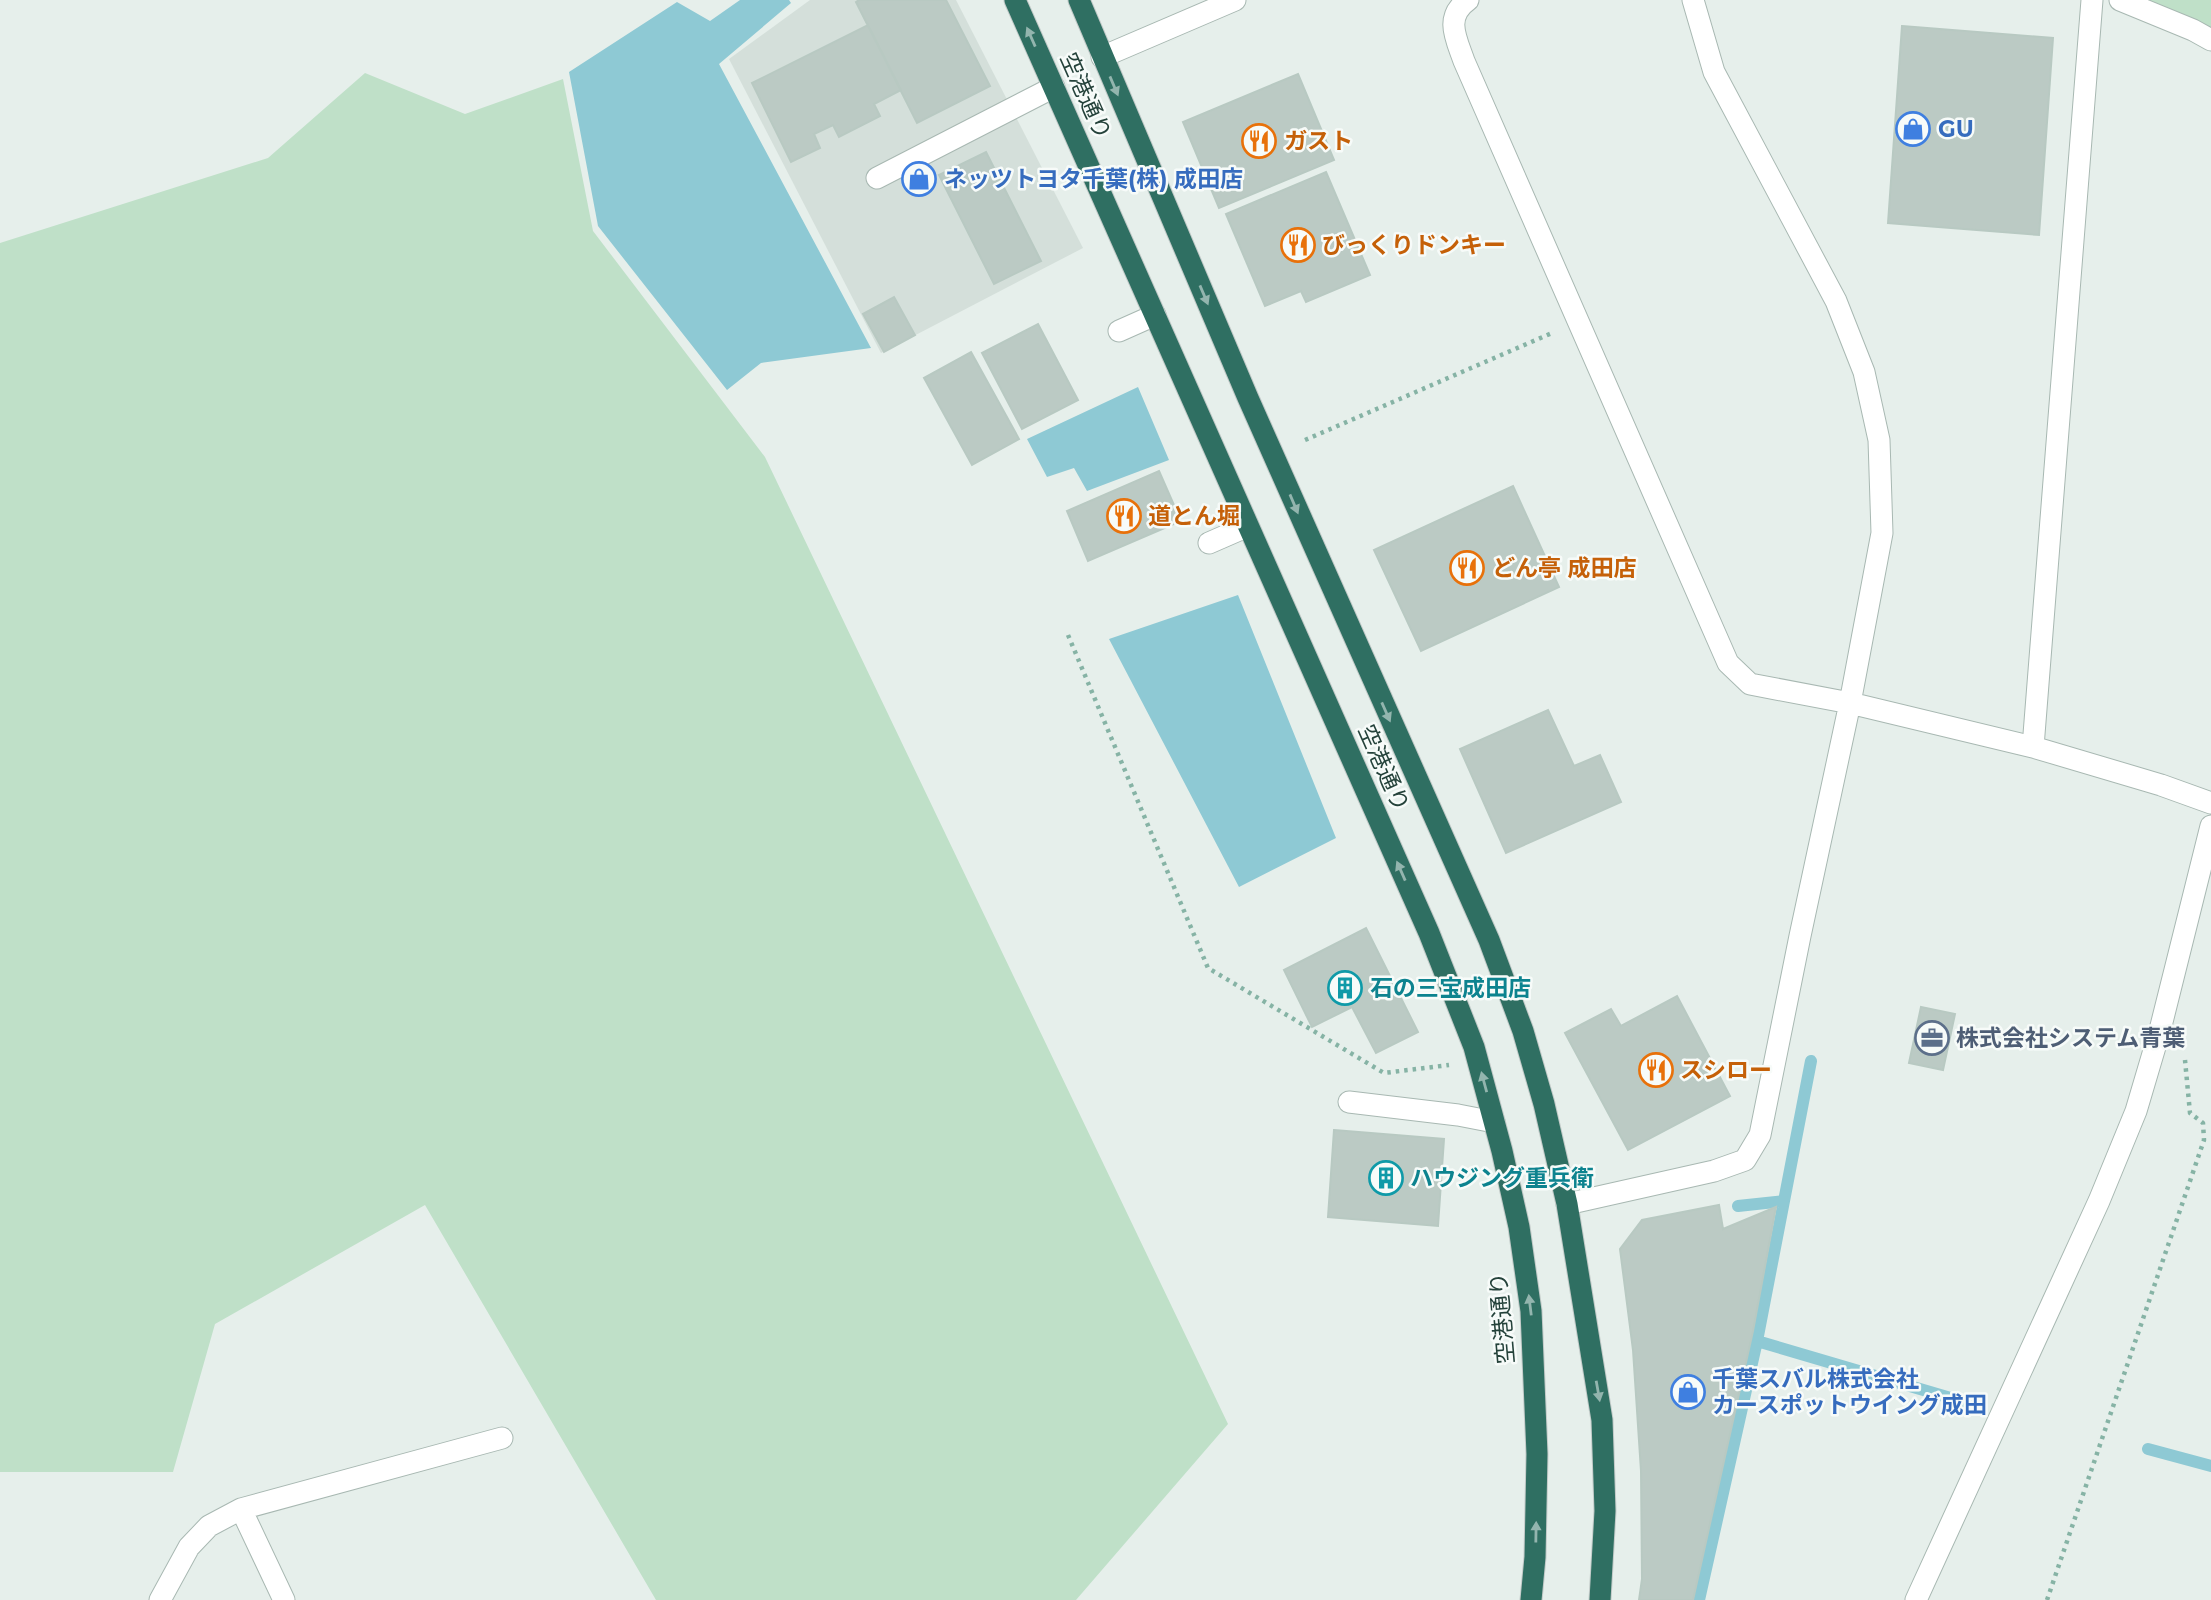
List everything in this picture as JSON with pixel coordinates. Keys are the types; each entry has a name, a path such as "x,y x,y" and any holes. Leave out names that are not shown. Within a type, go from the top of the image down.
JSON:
{"highway":[{"name":"空港通り","path":"1015,0 1429,933 1474,1047 1519,1227 1531,1311 1537,1454 1535,1557 1531,1600"},
{"name":"空港通り","path":"1079,0 1304,528 1489,940 1524,1031 1567,1204 1602,1420 1605,1511 1600,1600"}],"street":[{"path":"1102,57 1235,0"},
{"path":"1468,0 1459,6 1452,26 1464,61 1728,663 1751,684 1850,703 2033,747 2161,785 2211,803"},
{"path":"1567,1204 1714,1171 1745,1160 1760,1135 1850,703 1882,533 1879,440 1864,372 1836,301 1714,72 1693,0"},
{"path":"2033,747 2092,0"},
{"path":"2120,0 2211,40"},
{"path":"877,178 1054,87"},
{"path":"1119,331 1155,315"},
{"path":"1209,543 1248,526"},
{"path":"1916,1600 2099,1201 2136,1111 2160,1030 2211,826"},
{"path":"1349,1102 1494,1122"},
{"path":"160,1600 188,1547 209,1526 241,1508 502,1438"},
{"path":"241,1508 284,1600"}],"path":[{"path":"1305,440 1556,332"},
{"path":"1068,635 1208,968 1384,1073 1478,1062"},
{"path":"2046,1600 2204,1140 2203,1124 2190,1113 2184,1064"}],"shaded area":[{"name":"ネッツトヨタ千葉(株) 成田店","path":"810,0 956,0 1083,248 881,353 729,59"}],"green space":[{"path":"2120,0 2211,0 2211,40"},
{"path":"365,73 465,114 563,79 593,231 765,457 1228,1424 1076,1600 656,1600 425,1205 215,1324 173,1472 0,1472 0,243 268,158"}],"water":[{"path":"740,0 789,0 791,3 719,64 871,348 761,363 727,390 598,226 569,72 677,2 710,21"},
{"path":"1138,387 1169,460 1087,491 1074,468 1047,477 1027,439"},
{"path":"1238,595 1336,838 1239,887 1109,639"}],"building":[{"path":"946,0 990,86 917,123 856,2"},
{"path":"868,25 901,90 874,104 880,116 839,137 833,125 814,134 820,148 791,162 752,83"},
{"path":"1902,26 2053,38 2039,235 1888,223"},
{"name":"ガスト","path":"1298,74 1334,160 1219,208 1183,122"},
{"path":"986,152 1041,261 994,284 939,175"},
{"name":"びっくりドンキー","path":"1326,172 1370,275 1306,302 1301,291 1265,306 1226,214"},
{"path":"894,297 915,335 884,352 863,314"},
{"path":"1038,324 1078,400 1022,429 982,353"},
{"path":"971,352 1019,439 972,465 924,378"},
{"name":"道とん堀","path":"1159,471 1181,521 1088,561 1067,511"},
{"name":"どん亭 成田店","path":"1513,486 1559,587 1421,651 1374,550"},
{"path":"1548,710 1574,766 1600,755 1621,802 1506,853 1460,749"},
{"name":"石の三宝成田店","path":"1366,928 1418,1032 1376,1053 1352,1007 1312,1027 1284,970"},
{"path":"1677,996 1730,1096 1628,1150 1565,1033 1611,1009 1621,1026"},
{"name":"株式会社システム青葉","path":"1921,1007 1955,1014 1943,1070 1909,1063"},
{"name":"ハウジング重兵衛","path":"1334,1130 1444,1139 1438,1226 1328,1217"},
{"name":"千葉スバル株式会社 カースポットウイング成田","path":"1719,1205 1723,1229 1776,1207 1753,1331 1693,1600 1639,1600 1642,1579 1641,1471 1633,1350 1620,1249 1642,1220"}],"waterway":[{"path":"1699,1600 1757,1341 1811,1061"},
{"path":"1738,1206 1784,1201"},
{"path":"1757,1341 1971,1404"},
{"path":"2148,1449 2211,1466"}],"place":[{"name":"GU","path":"1913,129"},
{"name":"ガスト","path":"1259,141"},
{"name":"ネッツトヨタ千葉(株) 成田店","path":"919,179"},
{"name":"びっくりドンキー","path":"1298,245"},
{"name":"道とん堀","path":"1124,516"},
{"name":"どん亭 成田店","path":"1467,568"},
{"name":"石の三宝成田店","path":"1345,988"},
{"name":"株式会社システム青葉","path":"1932,1038"},
{"name":"スシロー","path":"1656,1070"},
{"name":"ハウジング重兵衛","path":"1386,1178"},
{"name":"千葉スバル株式会社 カースポットウイング成田","path":"1688,1392"}]}
